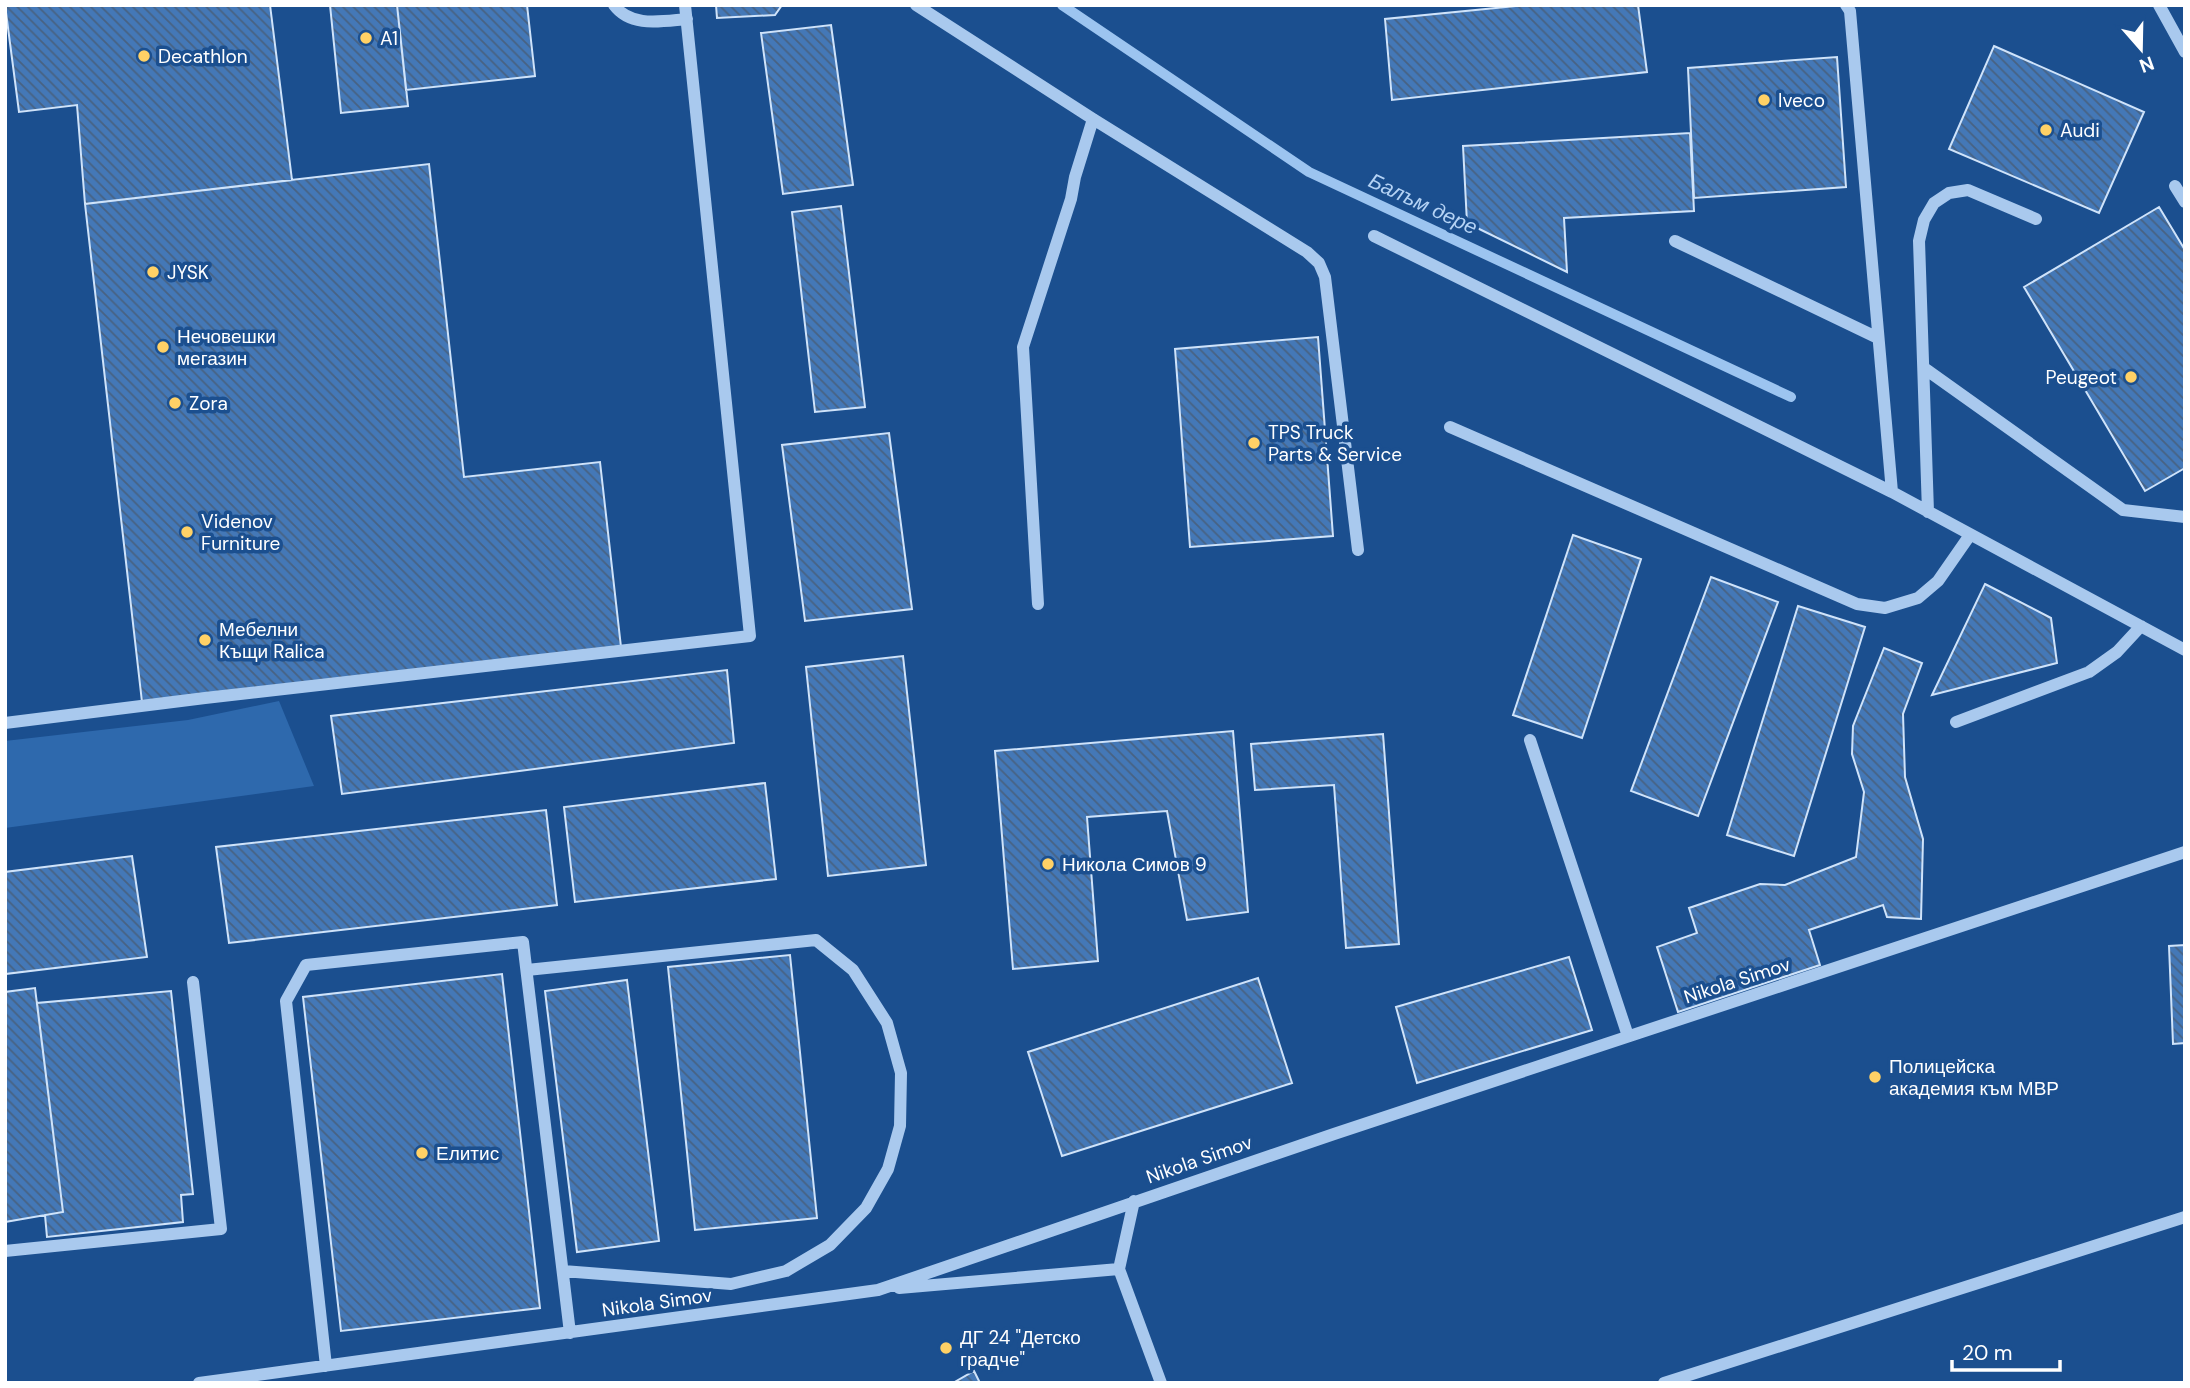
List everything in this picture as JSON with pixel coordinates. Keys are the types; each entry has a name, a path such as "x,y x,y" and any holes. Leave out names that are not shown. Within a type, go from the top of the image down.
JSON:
{"street":[{"path":"614,5 618,10 642,22 687,19"},
{"path":"5,723 750,636 685,5"},
{"path":"916,5 1307,252 1319,263 1325,277 1358,550"},
{"path":"1846,5 1850,11 1892,492"},
{"path":"2159,5 2185,52"},
{"path":"1038,604 1023,347 1071,199 1093,119"},
{"path":"2175,186 2185,202"},
{"path":"1928,512 1919,242 1924,220 1934,203 1949,193 1968,190 2036,219"},
{"path":"1374,236 1892,492 2185,650"},
{"path":"1675,241 1878,338"},
{"path":"1924,368 2123,510 2185,517"},
{"path":"1450,427 1857,604 1885,608 1918,598 1938,581 1970,535"},
{"path":"1956,722 2089,672 2117,652 2141,626"},
{"path":"1530,740 1628,1036"},
{"name":"Nikola Simov","path":"199,1383 878,1290 1134,1201 2185,852"},
{"path":"527,970 816,940 853,970 887,1023 901,1073 900,1126 888,1169 866,1208 831,1245 786,1271 731,1284 563,1271"},
{"path":"326,1367 286,1000 306,965 523,942 570,1333"},
{"path":"5,1251 221,1229 193,982"},
{"path":"1134,1201 1119,1269 1161,1383"},
{"path":"1664,1383 2185,1217"},
{"path":"878,1290 1119,1269"}],"shaded area":[{"path":"279,701 314,786 5,828 5,741 188,720"}],"building":[{"name":"Decathlon","path":"5,5 270,5 292,180 85,204 77,105 19,112"},
{"path":"330,5 397,5 408,106 341,113"},
{"path":"397,5 527,5 535,76 406,90"},
{"path":"716,5 782,5 775,15 717,18"},
{"path":"1526,5 1638,5 1647,72 1392,100 1385,19"},
{"path":"831,25 853,185 783,194 761,33"},
{"name":"Audi","path":"1994,46 2144,112 2099,213 1949,149"},
{"name":"Iveco","path":"1837,57 1846,187 1694,198 1688,68"},
{"path":"1690,133 1694,211 1564,218 1567,272 1467,223 1463,146"},
{"path":"429,164 464,477 600,462 621,647 142,702 85,204"},
{"path":"841,206 865,407 815,412 792,212"},
{"name":"Peugeot","path":"2159,207 2185,250 2185,468 2145,491 2024,287"},
{"name":"TPS Truck Parts & Service","path":"1318,337 1333,536 1190,547 1175,349"},
{"path":"889,433 912,609 805,621 782,445"},
{"path":"1573,535 1641,559 1582,738 1513,715"},
{"path":"1711,577 1778,602 1698,816 1631,791"},
{"path":"1985,584 2051,618 2057,663 1932,695"},
{"path":"1798,606 1865,627 1794,856 1727,835"},
{"path":"1884,648 1922,663 1903,714 1905,777 1923,839 1921,919 1887,917 1883,905 1809,930 1820,965 1678,1012 1657,947 1697,933 1689,908 1760,884 1785,885 1856,857 1864,792 1852,754 1853,726"},
{"path":"903,656 926,865 828,876 806,667"},
{"path":"727,670 734,743 342,794 331,716"},
{"name":"Никола Симов 9","path":"1233,731 1248,912 1187,920 1167,811 1087,817 1098,961 1013,969 995,751"},
{"path":"1383,734 1399,944 1346,948 1334,785 1255,790 1251,744"},
{"path":"765,783 776,879 575,902 564,807"},
{"path":"546,810 557,905 229,943 216,847"},
{"path":"132,856 147,957 5,974 5,872"},
{"path":"2185,945 2185,1043 2173,1044 2169,946"},
{"path":"790,955 817,1218 695,1230 668,967"},
{"path":"1569,957 1592,1030 1417,1083 1396,1007"},
{"name":"Елитис","path":"502,974 540,1308 341,1331 303,997"},
{"path":"1258,978 1292,1083 1062,1156 1028,1052"},
{"path":"627,980 659,1241 577,1252 545,991"},
{"path":"35,988 63,1212 5,1222 5,992"},
{"path":"171,991 193,1194 181,1195 183,1222 47,1237 45,1215 63,1212 37,1003"},
{"path":"974,1371 980,1383 953,1383"}],"waterway":[{"name":"Балъм дере","path":"1062,5 1309,172 1791,397"}],"place":[{"name":"A1","path":"366,38"},
{"name":"Decathlon","path":"144,56"},
{"name":"Iveco","path":"1764,100"},
{"name":"Audi","path":"2046,130"},
{"name":"JYSK","path":"153,272"},
{"name":"Нечовешки мегазин","path":"163,347"},
{"name":"Peugeot","path":"2131,377"},
{"name":"Zora","path":"175,403"},
{"name":"TPS Truck Parts & Service","path":"1254,443"},
{"name":"Videnov Furniture","path":"187,532"},
{"name":"Мебелни Къщи Ralica","path":"205,640"},
{"name":"Никола Симов 9","path":"1048,864"},
{"name":"Полицейска академия към МВР","path":"1875,1077"},
{"name":"Елитис","path":"422,1153"},
{"name":"ДГ 24 \"Детско градче\"","path":"946,1348"}]}
